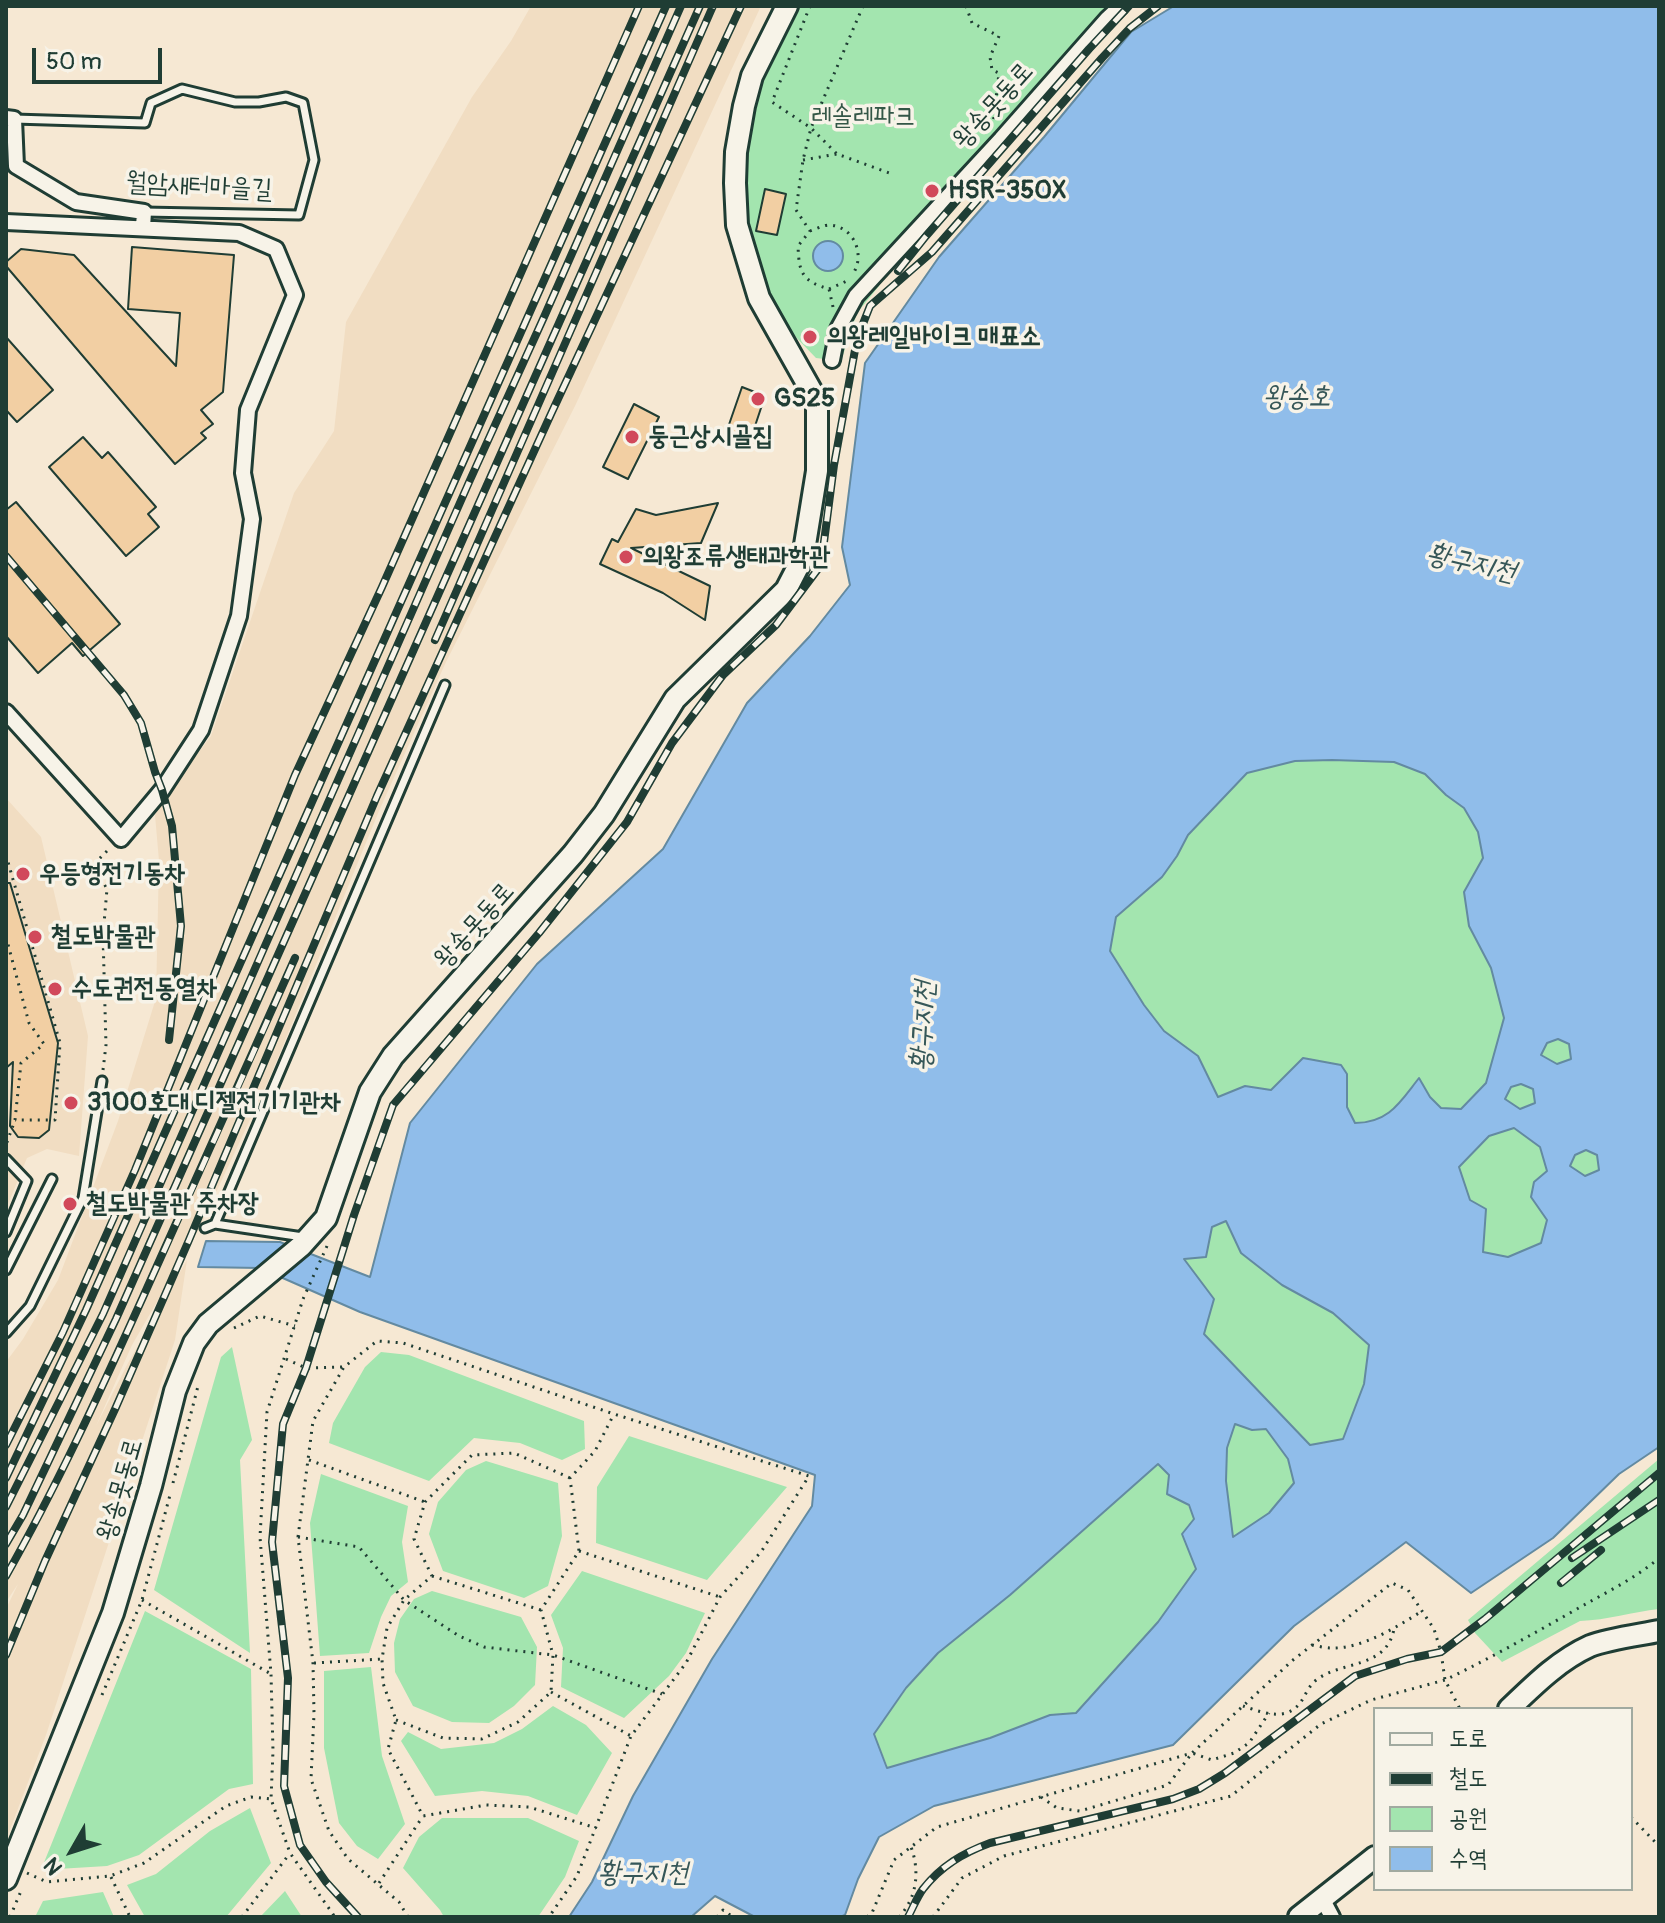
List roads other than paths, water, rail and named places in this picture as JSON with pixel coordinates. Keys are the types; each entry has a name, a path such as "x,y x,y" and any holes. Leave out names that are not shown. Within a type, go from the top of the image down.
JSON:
{"street":[{"name":"왕송못동로","path":"6,1879 113,1613 151,1486 175,1391 194,1343 208,1324 312,1244 326,1218 370,1092 393,1056 573,854 604,814 675,699 786,590 803,557 817,471 817,401 759,298 737,225 735,183 736,152 752,76 787,6"},
{"name":"왕송못동로","path":"832,360 838,329 856,296 1121,6"},
{"name":"월암새터마을길","path":"10,118 16,166 76,202 144,220"},
{"path":"6,222 144,220 239,233 276,249 295,295 248,410 243,473 252,519 239,616 201,730 162,790 121,839 6,712"},
{"path":"1511,1707 1559,1665 1592,1646 1659,1631"},
{"path":"1299,1917 1328,1908 1373,1859"}],"lane":[{"name":"월암새터마을길","path":"10,118 145,123 151,103 182,89 235,102 286,97 303,103 314,160 299,215 144,220"},
{"path":"215,1224 445,685"},
{"path":"6,1333 30,1306 83,1198 102,1081"},
{"path":"6,1159 27,1181 6,1232"},
{"path":"6,1270 52,1179"},
{"path":"205,1228 215,1224 312,1244"}],"water":[{"name":"왕송호","path":"1174,6 1659,6 1659,1447 1619,1474 1553,1538 1471,1593 1406,1542 1294,1626 1173,1745 934,1806 879,1837 858,1879 845,1915 755,1917 715,1896 691,1917 569,1917 592,1882 633,1796 712,1659 812,1506 815,1475 360,1312 260,1268 198,1267 206,1241 280,1242 370,1277 410,1123 537,964 663,849 747,703 810,636 850,585 842,547 865,363 939,257 1131,32","holes":["1295,761 1394,762 1425,774 1464,808 1478,832 1483,858 1464,892 1469,926 1491,968 1504,1018 1486,1083 1461,1109 1441,1108 1419,1078 1393,1110 1377,1119 1355,1123 1347,1107 1347,1074 1341,1065 1303,1058 1271,1090 1245,1086 1218,1097 1198,1056 1164,1031 1144,1005 1110,951 1116,917 1162,877 1188,835 1247,773","1558,1039 1569,1044 1571,1059 1557,1064 1541,1055 1547,1043","1521,1084 1533,1089 1535,1103 1520,1109 1505,1099 1511,1087","1514,1128 1540,1147 1547,1171 1534,1182 1531,1197 1547,1220 1541,1243 1508,1257 1483,1252 1486,1209 1470,1200 1459,1167 1489,1136","1586,1150 1597,1155 1599,1170 1585,1176 1570,1166 1575,1155","1226,1221 1241,1253 1282,1285 1333,1313 1369,1345 1364,1384 1343,1439 1310,1445 1204,1334 1214,1299 1184,1259 1206,1257 1212,1227","1235,1424 1252,1430 1266,1429 1288,1459 1294,1483 1269,1513 1233,1537 1226,1481 1227,1448","1158,1464 1169,1475 1167,1494 1189,1505 1194,1519 1182,1534 1196,1569 1158,1622 1076,1713 1050,1715 990,1738 887,1768 874,1734 906,1688 938,1653 1010,1595"]},
{"path":"828,241 839,245 843,256 839,267 828,271 817,267 813,256 817,245"}],"railway":[{"path":"6,1445 63,1332 135,1170 295,775 382,587 639,6"},
{"path":"6,1478 86,1310 666,6"},
{"path":"6,1507 103,1314 681,6"},
{"path":"6,1544 23,1515 116,1319 700,6"},
{"path":"435,640 713,6"},
{"path":"6,1655 189,1240 377,796 741,6"},
{"path":"898,271 1129,6"},
{"path":"358,1917 326,1882 300,1845 284,1786 288,1678 272,1542 283,1424 306,1368 354,1215 393,1105 539,933 627,822 672,743 723,675 776,625 821,565 834,465 857,339 870,306 932,252 1102,58 1130,28 1158,6"},
{"path":"6,556 124,695 141,723 172,826 181,926 169,1040"},
{"path":"6,1576 94,1403 295,958"},
{"path":"908,1917 930,1881 953,1861 971,1851 990,1843 1173,1799 1199,1789 1355,1676 1441,1652 1485,1619 1659,1473"},
{"path":"1572,1558 1659,1500"},
{"path":"1561,1583 1601,1550"}],"place":[{"name":"HSR-350X","path":"932,191"},
{"name":"의왕레일바이크 매표소","path":"810,337"},
{"name":"GS25","path":"758,399"},
{"name":"둥근상시골집","path":"632,437"},
{"name":"의왕조류생태과학관","path":"626,557"},
{"name":"우등형전기동차","path":"23,874"},
{"name":"철도박물관","path":"35,937"},
{"name":"수도권전동열차","path":"55,989"},
{"name":"3100호대 디젤전기기관차","path":"71,1103"},
{"name":"철도박물관 주차장","path":"70,1204"}],"park label":[{"name":"레솔레파크","path":"863,117"}],"water label":[{"name":"황구지천","path":"1471,564"},
{"name":"황구지천","path":"924,1026"},
{"name":"황구지천","path":"643,1874"}]}
